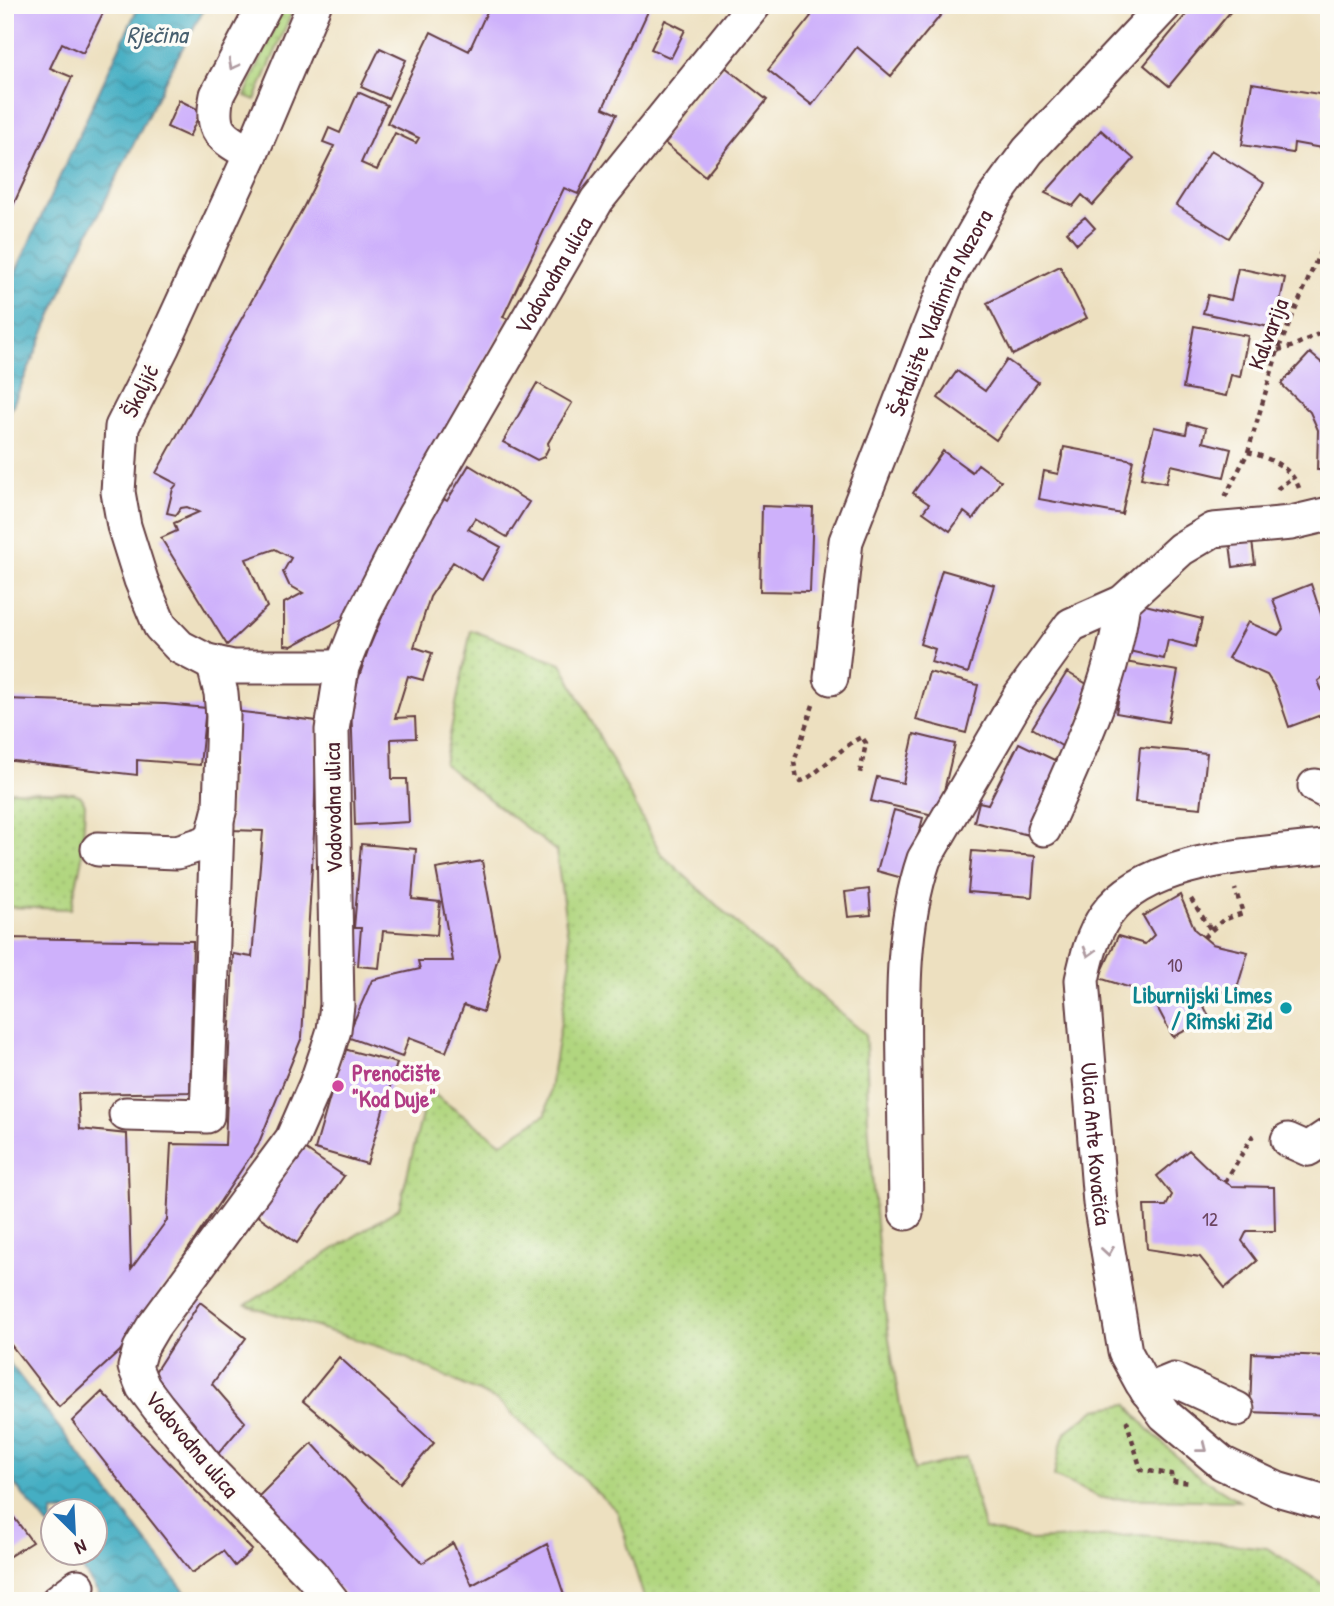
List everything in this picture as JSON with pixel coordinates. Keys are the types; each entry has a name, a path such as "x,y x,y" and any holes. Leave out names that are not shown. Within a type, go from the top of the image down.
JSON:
{"street":[{"path":"251,154 225,140 213,120 217,95 265,5"},
{"name":"Školjić","path":"314,5 251,154 162,348 122,427 118,492 124,526 141,580 160,626 180,647 213,663 233,667 342,667"},
{"name":"Vodovodna ulica","path":"332,1601 312,1574 211,1472 158,1407 143,1387 135,1367 139,1349 292,1139 316,1084 334,1030 337,1005 332,730 342,667 379,580 597,200 754,5"},
{"name":"Šetalište Vladimira Nazora","path":"831,678 846,541 950,275 995,196 1028,151 1165,5"},
{"path":"906,1213 902,1002 911,908 924,859 1019,697 1063,633 1082,620 1123,602 1181,549 1213,530 1291,523 1329,514"},
{"path":"1044,830 1092,723 1119,632 1123,602"},
{"path":"126,1114 207,1116 223,716 218,675 213,663"},
{"path":"98,849 177,852 205,843 213,836 217,825"},
{"name":"Ulica Ante Kovačića","path":"1329,846 1188,864 1158,875 1124,896 1107,914 1095,934 1087,956 1083,980 1100,1203 1125,1352 1147,1391 1165,1415 1222,1463 1277,1489 1329,1504"},
{"path":"1288,1140 1308,1149 1329,1135"},
{"path":"1147,1391 1174,1380 1237,1409"}],"path":[{"name":"Kalvarija","path":"1213,530 1215,516 1248,452 1278,350 1329,231"},
{"path":"1278,350 1329,328"},
{"path":"1248,452 1273,460 1284,467 1298,483"},
{"path":"831,678 818,693 807,720 794,762 797,779 807,780 831,758 862,737 866,744 860,773"},
{"path":"1204,937 1223,920 1243,913 1235,888"},
{"path":"1225,1182 1253,1133"},
{"path":"1130,1433 1141,1470 1171,1474 1172,1482 1184,1482"}],"green space":[{"path":"284,5 295,5 255,100 245,96"},
{"path":"471,630 561,663 661,854 748,934 865,1034 868,1120 884,1296 896,1383 914,1470 966,1457 984,1529 1031,1540 1142,1535 1267,1548 1329,1588 1329,1601 645,1601 617,1511 498,1401 389,1350 246,1305 399,1208 428,1090 501,1143 546,1114 571,959 556,851 444,764"},
{"path":"11,791 74,793 81,796 85,804 82,858 71,909 5,907 5,794"},
{"path":"1127,1404 1148,1429 1193,1472 1239,1501 1101,1498 1054,1476 1060,1447 1067,1431 1096,1409"}],"water":[{"name":"Rječina","path":"139,5 206,5 76,259 5,423 5,295"},
{"path":"5,1357 192,1601 104,1601 82,1568 108,1568 108,1498 38,1498 38,1513 5,1473"}],"building":[{"path":"5,5 107,5 83,53 62,43 50,68 72,77 5,223"},
{"path":"490,5 651,5 603,108 617,114 578,194 564,188 503,317 508,319 348,616 292,646 284,645 284,603 303,593 289,585 283,572 291,558 275,549 246,559 267,607 227,645 161,538 177,531 174,523 199,512 187,507 181,508 176,515 167,513 173,489 177,484 156,473 303,208 334,146 323,142 329,128 340,133 358,92 387,105 361,163 377,170 395,133 416,143 419,138 387,123 431,32 469,51"},
{"path":"813,5 949,5 891,76 857,47 812,105 768,70 811,16 807,12"},
{"path":"1194,5 1224,5 1231,11 1169,86 1144,65"},
{"path":"665,20 685,30 671,58 651,49"},
{"path":"380,48 406,60 388,99 361,87"},
{"path":"724,66 767,100 705,176 662,141"},
{"path":"1252,83 1325,95 1322,114 1329,116 1327,149 1294,143 1293,153 1242,145"},
{"path":"179,100 201,111 189,137 167,127"},
{"path":"1101,130 1134,159 1093,205 1082,195 1073,206 1045,193"},
{"path":"1211,150 1264,183 1229,238 1176,205"},
{"path":"1085,217 1095,228 1077,244 1067,232"},
{"path":"1060,266 1087,318 1013,355 987,303"},
{"path":"1238,268 1285,278 1274,328 1203,313 1208,295 1231,300"},
{"path":"1194,326 1248,336 1240,377 1231,375 1226,396 1183,388"},
{"path":"1310,353 1329,369 1329,470 1317,470 1318,430 1310,412 1281,384"},
{"path":"1007,360 1038,382 996,440 938,398 957,371 985,391"},
{"path":"537,383 572,403 548,443 544,457 537,460 503,442"},
{"path":"1188,423 1206,428 1203,442 1231,449 1224,477 1171,465 1166,483 1141,478 1154,427 1186,434"},
{"path":"1064,447 1133,460 1122,514 1039,499 1044,471 1058,474"},
{"path":"943,451 972,472 978,464 1001,481 973,519 964,512 950,531 923,512 929,504 913,493"},
{"path":"469,465 529,502 507,537 475,518 468,529 501,547 482,580 453,562 430,597 414,647 432,653 423,680 408,676 395,718 415,717 416,738 391,739 392,779 407,779 409,822 355,825 351,701 368,650 399,577 442,498 447,501"},
{"path":"762,506 813,508 810,592 760,591"},
{"path":"1251,534 1255,564 1233,567 1229,537"},
{"path":"942,570 994,585 968,673 931,662 935,649 920,644"},
{"path":"1311,584 1323,620 1329,628 1329,680 1323,677 1318,681 1329,712 1289,727 1276,689 1267,675 1228,658 1248,622 1278,635 1283,629 1273,599"},
{"path":"1141,604 1202,619 1195,647 1168,640 1164,659 1129,651"},
{"path":"1125,662 1178,671 1168,722 1116,713"},
{"path":"929,672 978,685 966,733 916,720"},
{"path":"1067,672 1090,686 1070,751 1032,728"},
{"path":"5,699 165,704 206,708 200,765 137,760 137,775 5,760"},
{"path":"234,711 317,721 314,833 302,1037 258,1145 120,1351 59,1407 5,1337 5,938 193,941 190,1092 78,1094 80,1129 127,1134 131,1269 167,1220 171,1144 225,1145 233,954 252,957 263,831 230,830"},
{"path":"914,734 955,744 938,816 871,801 877,777 903,783"},
{"path":"1019,743 1067,766 1033,836 974,822 979,802 988,804"},
{"path":"1140,747 1207,753 1201,808 1135,802"},
{"path":"894,810 923,818 906,879 877,871"},
{"path":"361,844 416,849 412,899 440,902 437,935 383,931 379,968 358,966 361,928 354,928"},
{"path":"972,851 1035,856 1032,897 968,892"},
{"path":"482,861 499,953 483,1012 464,1005 446,1052 409,1038 402,1057 347,1037 372,980 420,969 418,961 453,961 436,869"},
{"path":"869,889 871,915 848,917 845,892"},
{"path":"1180,895 1195,930 1212,944 1248,952 1235,995 1203,987 1197,993 1210,1018 1173,1037 1155,1003 1140,991 1099,978 1118,936 1145,944 1154,935 1143,916"},
{"path":"344,1049 397,1063 367,1164 315,1149"},
{"path":"303,1148 344,1176 297,1243 257,1215"},
{"path":"1189,1150 1218,1178 1232,1186 1274,1187 1275,1231 1247,1231 1242,1241 1257,1261 1225,1288 1200,1257 1147,1249 1144,1206 1166,1206 1172,1195 1157,1176"},
{"path":"200,1302 246,1338 212,1384 245,1422 212,1461 151,1378"},
{"path":"1252,1353 1329,1356 1329,1415 1250,1412"},
{"path":"339,1357 434,1443 400,1483 303,1401"},
{"path":"102,1392 252,1550 235,1566 223,1551 192,1573 72,1421"},
{"path":"312,1443 422,1563 453,1543 472,1585 547,1544 566,1601 351,1601 253,1502"},
{"path":"5,1505 32,1542 5,1559"}],"place":[{"name":"Liburnijski Limes / Rimski Zid","path":"1286,1008"},
{"name":"Prenočište \"Kod Duje\"","path":"338,1086"}]}
